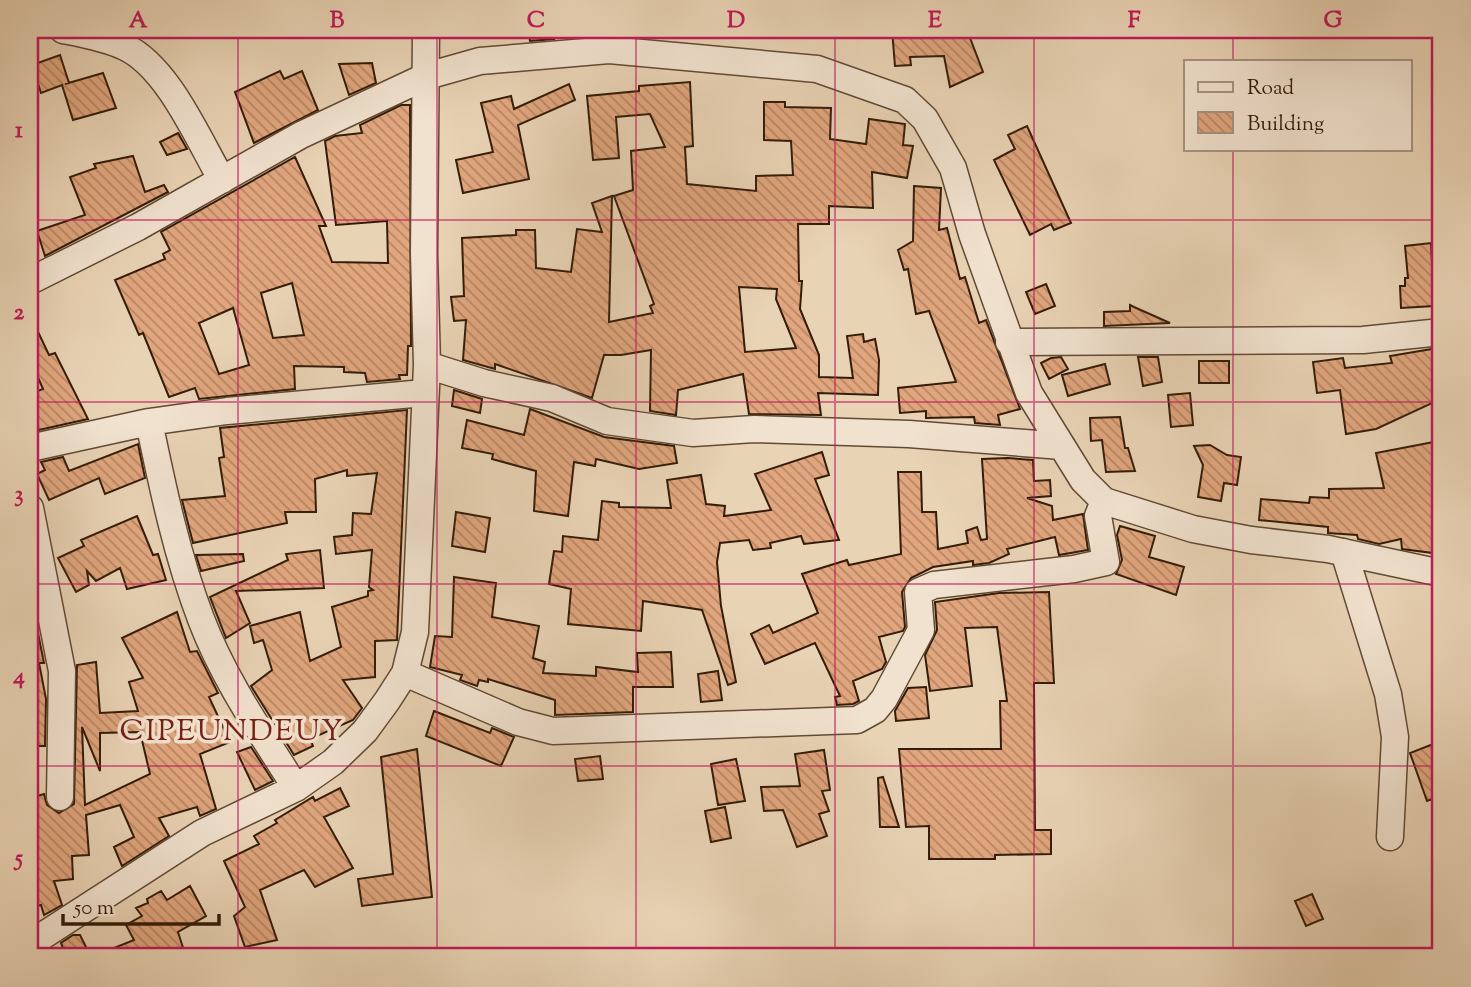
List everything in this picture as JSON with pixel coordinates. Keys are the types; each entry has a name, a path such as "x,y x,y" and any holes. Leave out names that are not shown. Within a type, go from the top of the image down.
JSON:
{"street":[{"path":"63,30 124,47 146,60 173,95 222,180"},
{"path":"30,944 202,833 296,788 333,762 365,731 405,673 415,632 427,365 424,253 426,30"},
{"path":"30,281 222,180 301,135 427,76 480,61 608,50 817,69 905,100 925,119 953,168 972,234 1029,393 1083,480 1104,501 1194,529 1345,552 1441,573"},
{"path":"1009,342 1363,340 1441,332"},
{"path":"427,365 484,383 552,398 619,424 693,433 754,429 909,434 1062,446"},
{"path":"30,448 149,422 228,411 424,393"},
{"path":"149,422 178,549 202,621 244,706 296,788"},
{"path":"405,673 517,722 553,731 857,720 875,710 884,699 921,630 918,592 934,585 1074,569 1106,562 1098,516 1104,501"},
{"path":"30,508 62,671 60,797"},
{"path":"1345,552 1388,694 1395,737 1390,838"}],"building":[{"path":"528,30 552,30 554,39 530,41"},
{"path":"892,30 967,30 983,72 950,87 944,56 910,57 911,65 895,66"},
{"path":"60,55 69,83 103,73 116,108 73,120 62,85 41,93 32,65"},
{"path":"372,63 376,83 349,95 339,64"},
{"path":"280,71 284,79 302,71 318,110 254,143 235,92"},
{"path":"690,82 693,146 685,147 687,184 756,191 756,176 793,175 791,141 764,140 764,102 785,102 785,107 831,108 830,139 866,144 869,119 905,124 903,145 913,146 907,178 872,172 873,208 829,206 829,224 798,224 799,281 802,281 800,309 819,355 819,377 853,378 847,336 863,334 864,342 875,339 879,360 878,395 818,393 821,415 749,414 743,374 678,390 676,415 650,411 651,350 604,355 592,398 495,364 495,369 463,360 466,320 454,321 451,297 464,296 462,238 516,235 516,230 535,230 536,268 571,272 577,229 602,232 592,203 612,196 609,322 653,313 650,306 654,304 614,196 633,190 631,151 665,147 650,114 616,117 619,158 593,160 587,96 639,91 639,86","holes":["739,287 777,289 776,299 796,348 745,352"]},
{"path":"569,84 575,100 518,125 529,179 463,193 456,160 493,152 481,103 511,96 514,109"},
{"path":"401,105 410,105 411,346 408,346 407,375 399,375 400,379 367,382 365,373 344,372 344,367 294,366 295,389 199,399 195,388 169,397 143,333 139,335 115,280 165,259 163,254 170,250 161,232 295,157 326,226 319,226 332,262 388,263 387,221 336,225 325,141 335,136 362,133 360,125","holes":["292,283 304,335 273,338 261,293","233,308 249,365 219,374 199,323"]},
{"path":"1027,126 1071,223 1054,230 1051,224 1030,235 994,160 1015,149 1008,135"},
{"path":"178,133 187,149 167,155 160,142"},
{"path":"133,156 145,192 164,185 168,192 45,256 37,231 85,215 70,177 96,168 94,164"},
{"path":"914,186 941,188 939,230 947,228 960,279 965,277 979,323 986,320 1020,409 998,415 1000,425 975,423 974,417 926,418 926,411 900,413 898,388 956,382 929,311 916,314 908,269 904,270 898,250 913,241"},
{"path":"1431,243 1434,306 1401,308 1400,286 1405,286 1405,278 1408,278 1405,246"},
{"path":"1046,284 1055,306 1035,314 1026,292"},
{"path":"1130,305 1170,323 1104,326 1104,312 1130,311"},
{"path":"30,315 49,355 55,353 88,419 30,432 30,394 43,389 30,359"},
{"path":"1438,348 1441,399 1376,429 1346,434 1340,390 1317,393 1313,362 1343,358 1345,368 1392,363 1390,356"},
{"path":"1061,357 1068,369 1049,379 1041,363"},
{"path":"1138,357 1158,357 1162,382 1143,386"},
{"path":"1199,361 1229,361 1229,383 1199,383"},
{"path":"1105,364 1110,384 1068,396 1062,375"},
{"path":"454,390 482,399 480,413 452,406"},
{"path":"1190,393 1193,425 1171,427 1168,395"},
{"path":"530,409 604,437 674,446 677,463 639,469 596,459 595,466 574,462 568,516 534,511 536,471 492,459 493,454 462,448 467,420 524,435"},
{"path":"407,410 397,640 375,641 375,677 343,680 362,708 353,720 310,739 313,746 294,755 251,686 272,670 263,640 254,643 250,626 300,612 310,661 341,647 332,607 368,596 368,591 373,590 369,587 372,550 336,554 334,537 352,535 353,513 371,514 377,473 347,476 347,470 315,479 316,512 285,512 287,523 193,543 182,500 225,496 219,458 224,457 220,428"},
{"path":"1120,417 1125,448 1128,448 1135,471 1106,472 1102,440 1091,441 1090,418"},
{"path":"1439,441 1441,458 1434,460 1441,489 1434,491 1441,522 1441,554 1402,549 1401,539 1379,544 1358,539 1357,535 1328,533 1328,527 1259,520 1261,499 1309,503 1310,497 1329,498 1329,489 1384,488 1376,453"},
{"path":"138,444 145,478 105,494 99,478 49,500 37,474 45,470 41,462 63,457 69,471"},
{"path":"1210,445 1227,455 1241,457 1237,485 1224,483 1221,501 1198,497 1203,465 1194,446"},
{"path":"822,452 829,475 815,479 839,540 804,544 801,536 770,543 771,548 753,550 749,540 720,543 717,562 721,606 736,682 728,685 702,610 643,601 641,631 568,624 571,589 549,584 554,551 562,552 563,536 598,540 602,501 619,503 619,507 671,508 667,480 701,475 706,504 725,506 724,516 771,510 755,474"},
{"path":"982,459 1033,460 1034,481 1050,480 1051,496 1027,498 1052,506 1053,520 1083,514 1088,550 1059,555 1055,537 1007,549 1009,554 989,563 973,565 973,561 933,567 911,578 902,592 905,627 903,631 879,637 886,662 882,669 853,681 859,701 853,704 837,705 835,697 840,696 815,643 765,664 751,634 769,625 773,633 818,613 802,574 847,560 849,565 901,554 898,472 921,472 922,512 936,512 938,549 968,543 966,531 977,527 981,540 987,539"},
{"path":"456,512 490,518 485,552 452,546"},
{"path":"137,516 153,555 158,554 166,580 127,589 120,568 96,581 87,571 89,585 76,592 58,558 84,546 81,540"},
{"path":"1120,526 1155,536 1149,557 1184,567 1176,595 1116,574 1122,560 1117,535"},
{"path":"320,550 324,588 236,591 250,623 226,638 210,597 288,560 286,554"},
{"path":"243,554 244,561 201,571 196,555"},
{"path":"454,577 496,583 492,617 539,626 533,658 545,662 543,673 596,676 596,667 638,672 637,653 671,652 673,687 633,687 633,712 555,715 555,700 488,679 488,682 479,680 477,686 460,680 462,675 430,667 435,636 452,637"},
{"path":"1049,592 1054,683 1034,683 1035,830 1051,830 1051,854 995,855 995,859 929,859 929,826 906,827 899,749 1001,749 1000,701 1007,701 997,627 965,628 972,686 930,691 925,655 937,630 935,602 999,593"},
{"path":"177,612 190,652 197,651 218,693 209,697 230,742 200,754 216,809 200,816 197,807 159,818 169,836 122,866 114,847 134,837 120,805 86,815 89,855 72,856 73,879 54,881 62,905 44,915 41,905 30,908 30,798 44,794 47,805 59,813 74,804 77,665 96,662 100,713 138,711 129,682 143,678 122,638","holes":["82,727 100,771 100,733 140,732 150,774 85,805"]},
{"path":"30,633 38,633 44,663 39,663 46,699 45,746 30,746"},
{"path":"718,671 722,700 701,702 698,674"},
{"path":"926,687 929,718 896,721 895,711 908,688"},
{"path":"434,711 490,733 492,728 514,737 501,766 426,736"},
{"path":"1433,744 1441,765 1441,796 1427,801 1410,753"},
{"path":"251,747 273,781 255,790 237,752"},
{"path":"417,749 432,897 362,906 358,879 393,874 381,757"},
{"path":"824,750 830,790 822,791 829,811 819,814 827,836 797,847 783,810 764,811 761,787 800,786 795,754"},
{"path":"600,756 603,779 578,781 575,759"},
{"path":"736,759 745,801 718,805 711,764"},
{"path":"883,777 899,827 880,827 878,778"},
{"path":"340,788 349,806 324,817 353,868 315,887 304,870 260,890 277,940 245,947 234,916 245,907 224,861 259,844 254,836 277,823 275,820 313,797 315,801"},
{"path":"725,807 731,838 711,842 705,811"},
{"path":"190,886 206,916 178,932 186,957 92,957 134,940 126,925 142,916 136,908 148,903 147,899 161,891 167,900"},
{"path":"1312,894 1323,919 1306,926 1295,901"},
{"path":"73,935 80,935 91,957 66,957 61,943"}],"district":[{"name":"CIPEUNDEUY","path":"232,732"}]}
